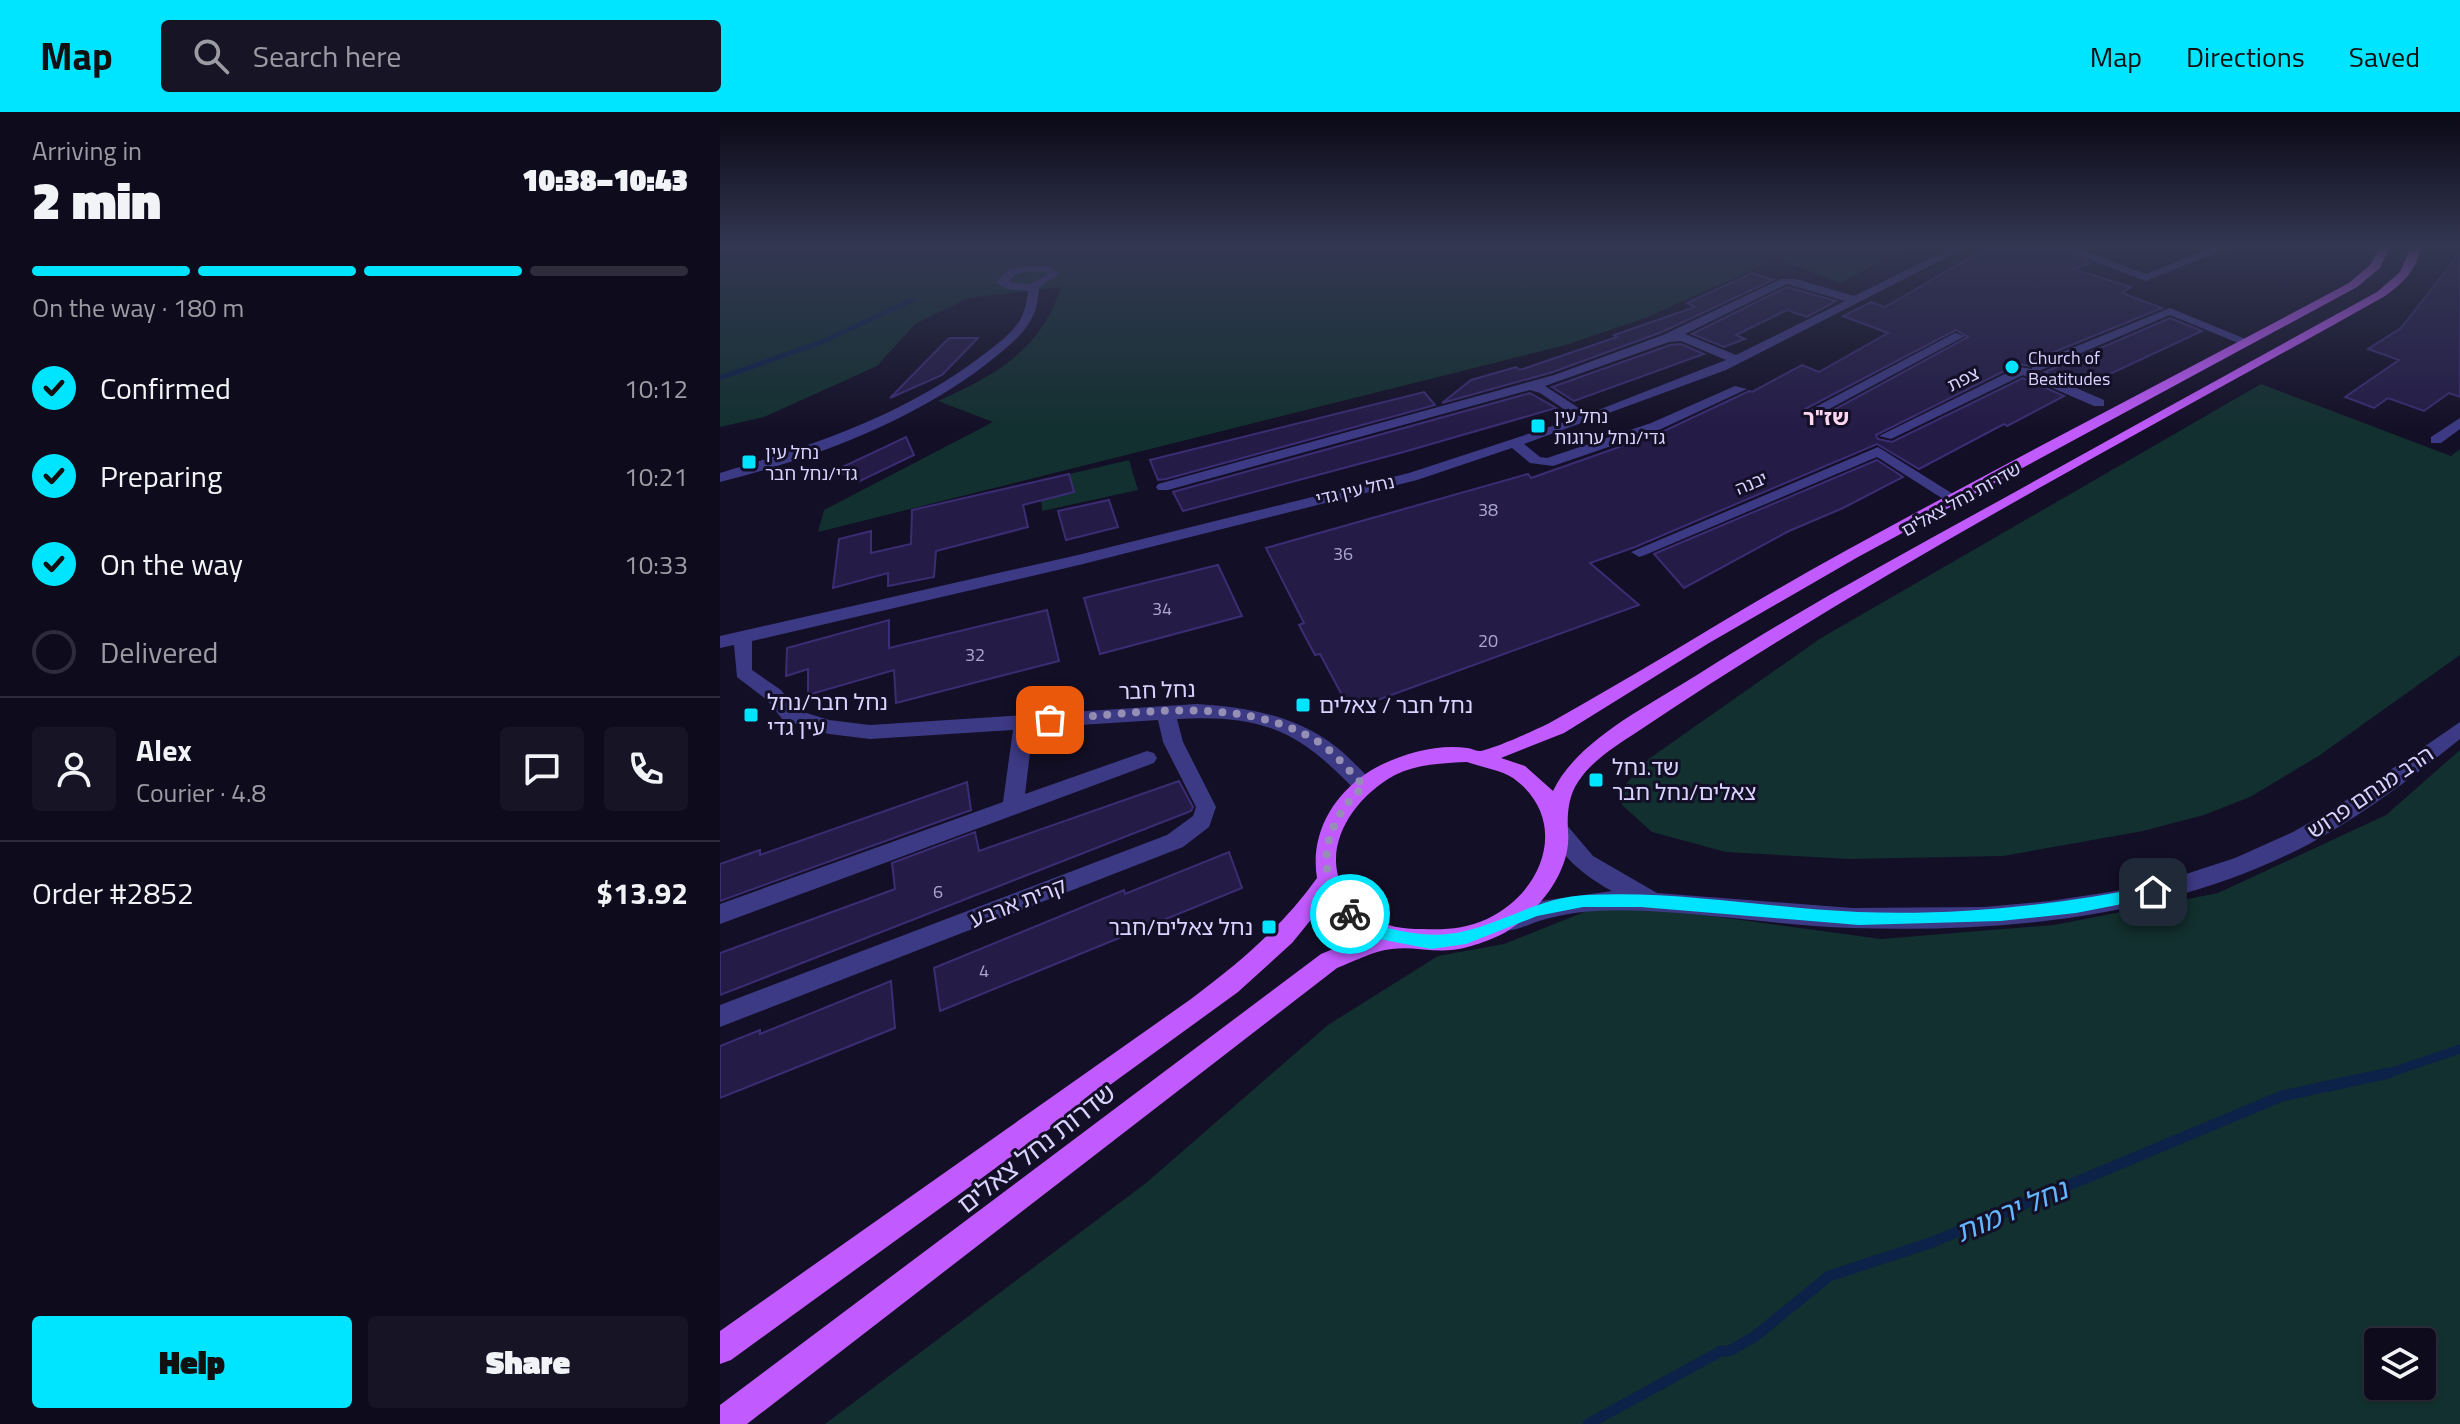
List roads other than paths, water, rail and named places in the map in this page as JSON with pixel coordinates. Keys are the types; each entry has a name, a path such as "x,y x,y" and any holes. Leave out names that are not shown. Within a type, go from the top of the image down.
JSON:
{"main road":[{"name":"שדרות נחל צאלים","path":"1482,758 1557,728 1703,639 1953,499 2308,309"},
{"name":"שדרות נחל צאלים","path":"1557,825 1562,793 1576,769 1627,729 1743,654 1882,572 2354,309"},
{"path":"1452,755 1482,758 1526,776 1546,798 1557,825 1557,855 1546,881 1527,905 1500,925 1449,941 1431,943 1380,933 1352,916 1333,893 1328,880 1325,852 1331,828 1345,805 1364,786 1390,769 1420,759 1452,755"},
{"name":"שדרות נחל צאלים","path":"720,1349 1222,988 1300,919 1328,880"},
{"name":"שדרות נחל צאלים","path":"721,1424 1329,961 1376,942 1396,938"}],"street":[{"path":"720,478 816,448 937,393 977,366 1017,332 1029,309"},
{"path":"1163,487 1529,386 1667,338 1727,309"},
{"name":"נחל עין גדי","path":"720,642 1079,560 1378,483 1412,477 1587,419 1736,360 1840,309"},
{"path":"2037,367 2170,311 2247,342"},
{"path":"1813,412 1959,336"},
{"path":"1667,338 1683,337 1736,360"},
{"name":"צפת","path":"1886,436 2023,370 2099,403"},
{"path":"1529,386 1545,390 1587,419"},
{"path":"1514,443 1535,460 1548,463 1656,426 1740,389"},
{"path":"2436,440 2460,422"},
{"name":"יבנה","path":"1639,552 1878,451 1953,499"},
{"name":"נחל חבר","path":"743,637 743,673 774,695 790,715 829,727 870,732 1197,711 1264,717 1323,745 1364,786"},
{"name":"קרית ארבע","path":"720,1016 1175,841 1202,821 1206,807 1173,742 1166,713"},
{"path":"1013,808 1024,721"},
{"name":"הרב מנחם פרוש","path":"1500,925 1536,910 1575,902 1663,903 1803,916 1926,917 2000,915 2076,907 2153,892 2228,870 2300,839 2366,800 2460,729"},
{"path":"720,914 1147,758"},
{"name":"הרב מנחם פרוש","path":"1557,825 1570,848 1598,873 1663,903"}],"waterway":[{"path":"720,378 824,341 892,309"},
{"name":"נחל ירמות","path":"2389,1073 2460,1049"},
{"name":"נחל ירמות","path":"1588,1424 1721,1351 1729,1351 1754,1337 1829,1276 1933,1242 2282,1096 2389,1073"},
{"name":"נחל ירמות","path":"2383,1075 2389,1073"}],"place":[{"name":"Church of Beatitudes","path":"2012,367"},
{"name":"נחל עין גדי/נחל ערוגות","path":"1538,426"},
{"name":"נחל עין גדי/נחל חבר","path":"749,462"},
{"name":"נחל חבר / צאלים","path":"1303,705"},
{"name":"נחל חבר/נחל עין גדי","path":"751,715"},
{"name":"שד.נחל צאלים/נחל חבר","path":"1596,780"},
{"name":"נחל צאלים/חבר","path":"1269,927"}],"district":[{"name":"שז\"ר","path":"1826,417"}]}
